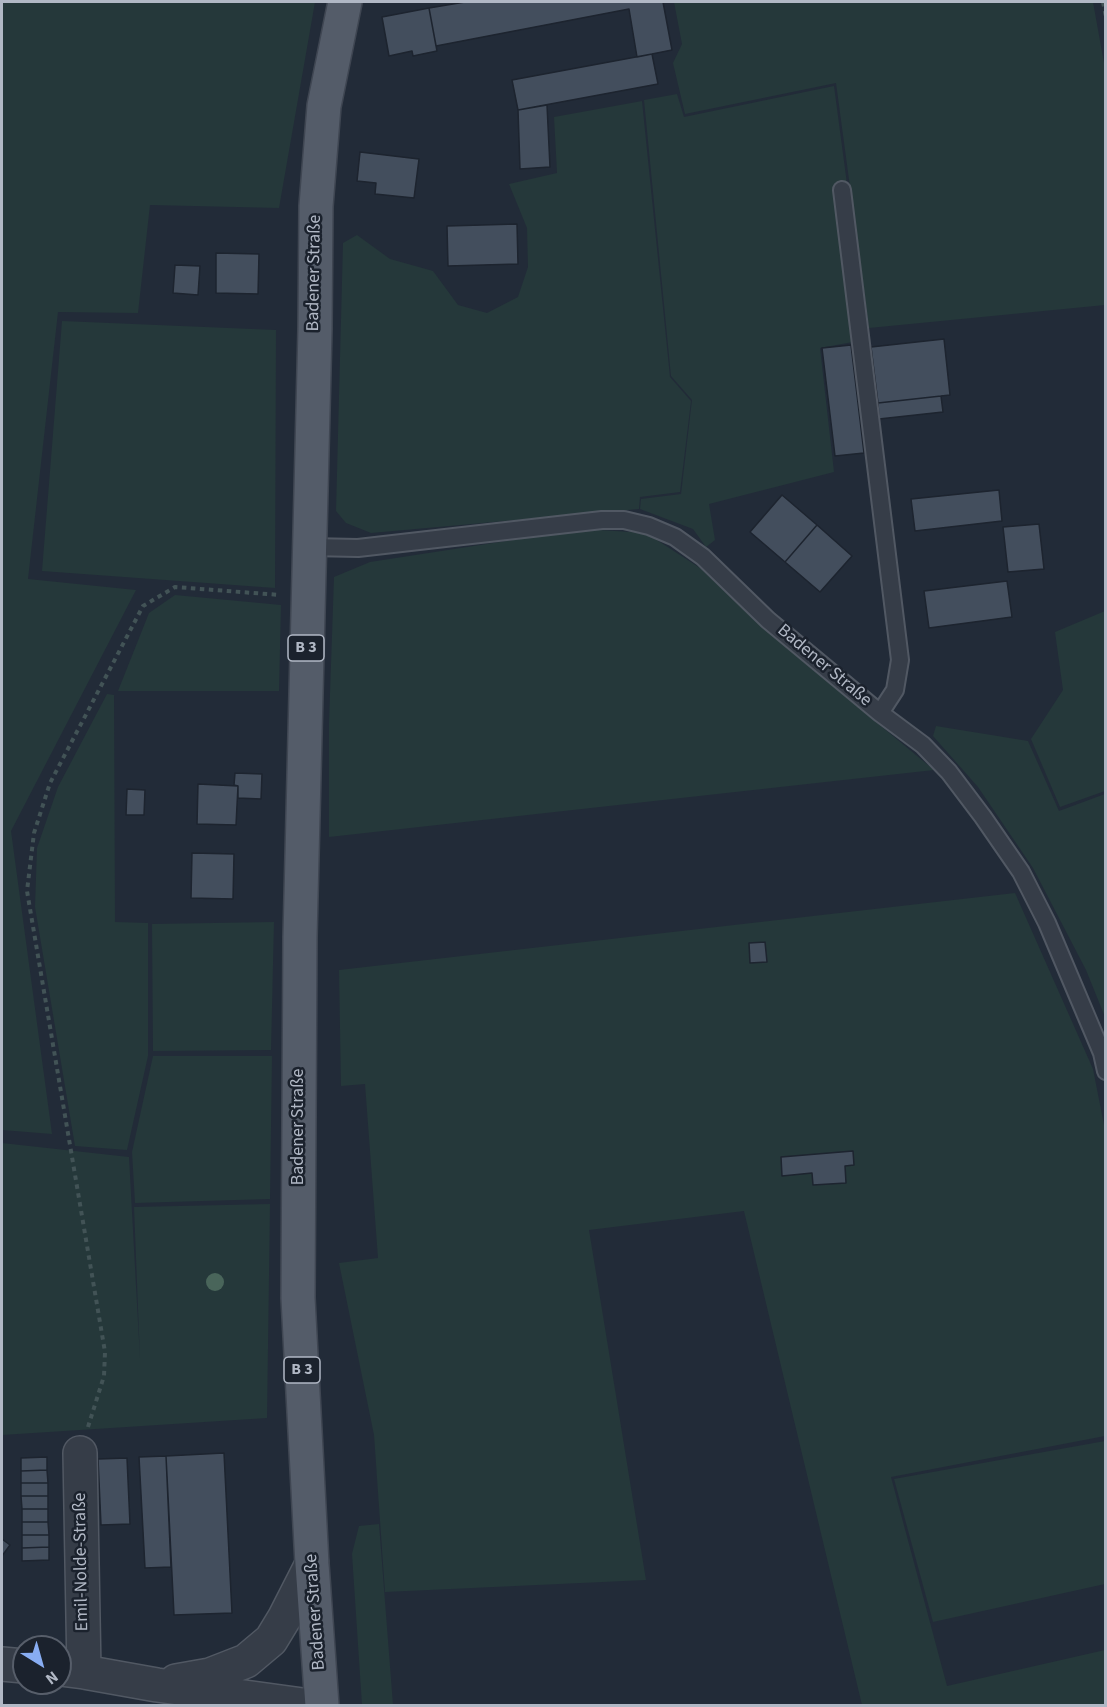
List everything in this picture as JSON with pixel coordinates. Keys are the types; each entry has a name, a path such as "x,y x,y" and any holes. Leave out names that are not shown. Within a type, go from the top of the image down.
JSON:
{"main road":[{"name":"Badener Straße","path":"322,1706 298,1298 300,937 316,207 324,106 345,2"}],"street":[{"name":"Emil-Nolde-Straße","path":"72,1671 80,1453"},
{"path":"157,1685 210,1675 246,1661 271,1640 312,1564"},
{"path":"72,1671 310,1706"},
{"path":"157,1685 191,1706"}],"lane":[{"name":"Badener Straße","path":"309,548 358,548 602,520 624,520 649,526 675,537 703,556 768,620 880,713 895,690 900,660 842,190"},
{"path":"880,713 923,745 949,772 1021,872 1047,923 1102,1053 1106,1071"}],"path":[{"path":"1103,2 1106,17"},
{"path":"80,1453 104,1376 105,1352 27,891 33,833 50,783 143,606 175,587 307,597"}],"shaded area":[{"path":"2,2 315,2 279,208 150,205 138,313 58,312 28,579 136,590 11,831 52,1134 2,1130"},
{"path":"674,2 1093,2 1106,74 1105,305 869,328 836,83 685,114 673,63 682,44"},
{"path":"834,86 847,184 853,342 820,348 834,472 709,504 715,540 706,547 693,529 640,509 641,499 681,494 692,400 671,376 644,100 677,94 684,117"},
{"path":"642,101 670,377 691,401 680,492 640,497 639,509 371,533 346,523 336,511 343,243 357,235 390,259 433,271 458,305 487,313 518,297 528,267 527,228 509,184 557,173 554,117"},
{"path":"62,321 276,330 275,588 42,571"},
{"path":"584,529 646,533 700,568 765,630 934,770 329,837 329,723 334,577 370,562"},
{"path":"175,595 281,605 279,691 118,691 149,613"},
{"path":"1105,611 1105,791 1060,807 1031,739 1063,690 1055,632"},
{"path":"107,694 114,695 115,922 148,923 148,1056 127,1150 75,1146 35,907 37,848 58,787"},
{"path":"936,726 1028,741 1059,811 1105,794 1105,1017 1086,970 1033,868 978,787 933,736"},
{"path":"1015,893 1093,1069 1105,1130 1105,1436 891,1477 947,1686 1105,1650 1105,1705 862,1705 744,1211 589,1230 646,1580 385,1592 374,1435 339,1263 378,1258 365,1084 341,1086 339,970"},
{"path":"274,922 271,1050 153,1051 152,924"},
{"path":"153,1056 272,1056 270,1199 135,1203 132,1152"},
{"path":"2,1143 129,1157 140,1359 134,1207 270,1204 267,1418 2,1435"},
{"path":"1105,1441 1105,1584 933,1622 894,1479"},
{"path":"379,1524 393,1705 362,1705 352,1554 359,1526"}],"building":[{"path":"465,2 663,2 672,50 637,57 629,9 436,46 429,8"},
{"path":"429,8 437,51 413,56 412,51 389,56 382,17"},
{"path":"652,54 658,84 518,110 512,80"},
{"path":"547,105 550,167 520,169 518,110"},
{"path":"360,152 419,159 414,198 375,194 376,183 357,181"},
{"path":"517,224 518,264 448,266 447,226"},
{"path":"216,253 259,254 258,294 216,293"},
{"path":"175,265 200,266 198,295 173,293"},
{"path":"944,339 950,395 878,403 871,347"},
{"path":"851,345 864,453 835,456 822,348"},
{"path":"941,396 943,412 879,419 878,403"},
{"path":"999,490 1002,521 915,531 911,499"},
{"path":"782,495 817,525 785,562 750,532"},
{"path":"1039,524 1044,569 1008,572 1003,527"},
{"path":"817,525 852,556 820,592 785,562"},
{"path":"1007,581 1012,617 929,628 924,591"},
{"path":"235,773 262,774 261,799 238,798 238,786 234,785"},
{"path":"198,784 238,786 236,825 197,824"},
{"path":"127,789 145,790 144,815 126,815"},
{"path":"192,853 234,854 233,899 191,898"},
{"path":"765,942 767,962 750,963 749,943"},
{"path":"853,1151 854,1165 845,1166 846,1183 813,1185 812,1173 782,1176 781,1157"},
{"path":"224,1453 232,1613 174,1615 166,1456"},
{"path":"166,1456 171,1567 145,1568 139,1457"},
{"path":"47,1457 47,1470 21,1471 21,1458"},
{"path":"127,1458 130,1524 101,1525 98,1459"},
{"path":"47,1470 48,1483 21,1483 21,1471"},
{"path":"21,1483 48,1483 48,1496 21,1496"},
{"path":"21,1496 48,1496 48,1509 22,1509"},
{"path":"22,1509 48,1509 48,1522 22,1522"},
{"path":"22,1522 48,1522 49,1535 22,1535"},
{"path":"22,1535 49,1535 49,1547 22,1548"},
{"path":"2,1539 10,1545 2,1556"},
{"path":"49,1547 49,1560 22,1561 22,1548"}]}
